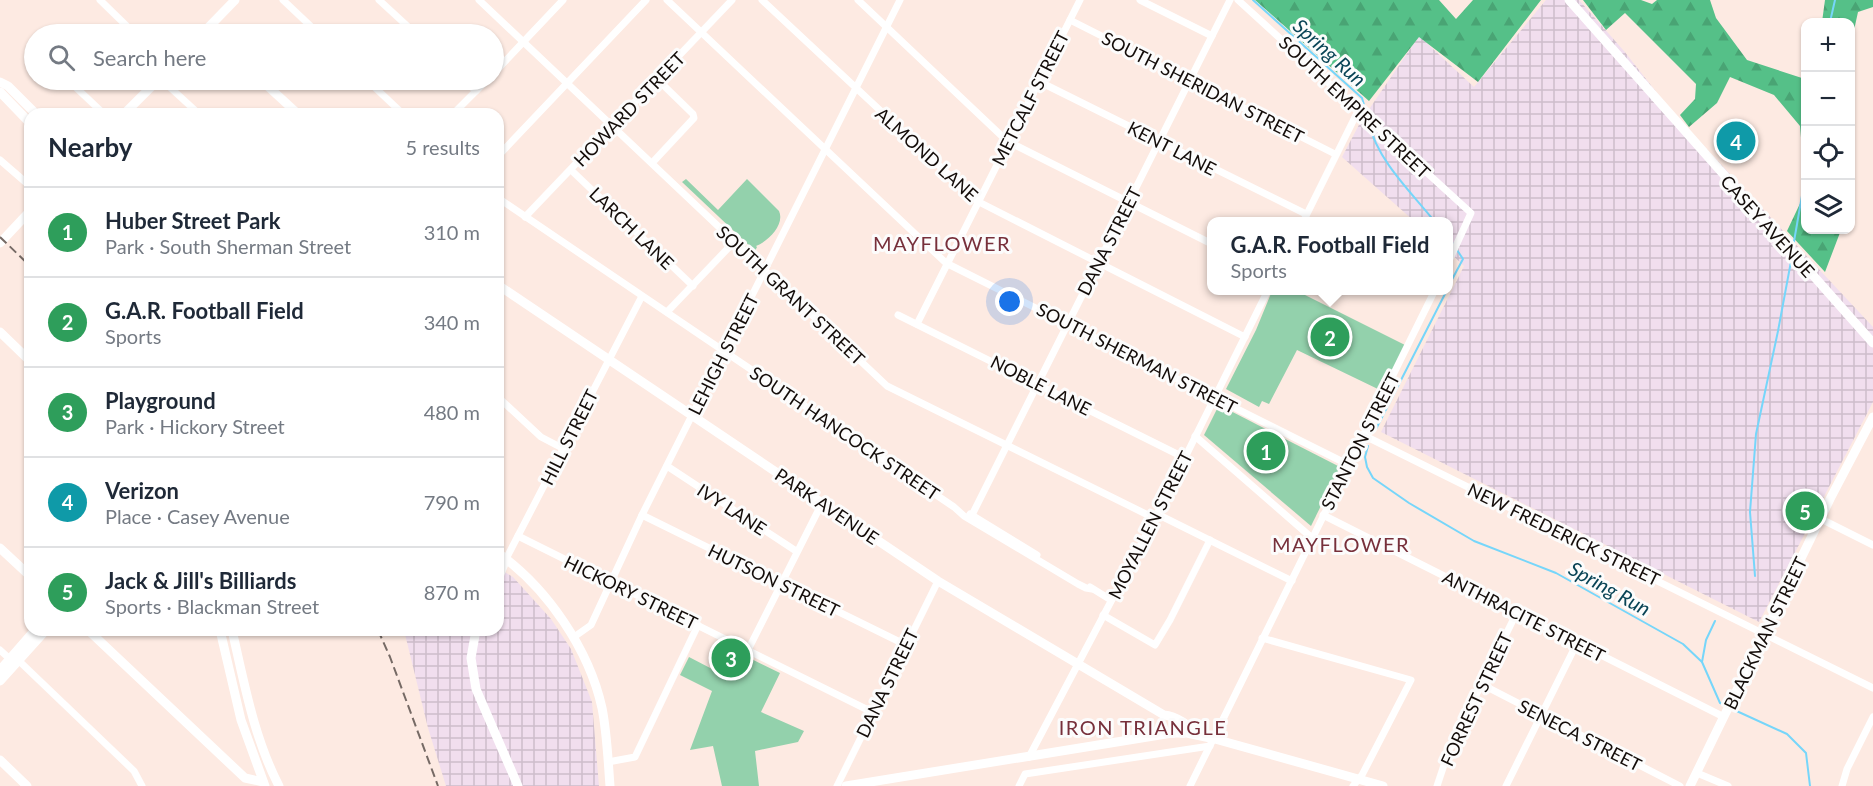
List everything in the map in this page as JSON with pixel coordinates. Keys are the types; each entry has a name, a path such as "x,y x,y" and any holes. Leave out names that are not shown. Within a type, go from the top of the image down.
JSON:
{"main road":[{"path":"215,24 235,0"},
{"name":"CASEY AVENUE","path":"1569,0 1873,343"},
{"path":"0,82 8,86 30,108"},
{"path":"130,108 148,90"},
{"path":"272,90 291,108"},
{"path":"0,92 24,117"},
{"path":"0,243 24,217"},
{"name":"PARK AVENUE","path":"504,289 939,580 1164,715 1172,716 1184,723 1198,734"},
{"path":"0,332 24,355"},
{"name":"BLACKMAN STREET","path":"1690,786 1873,417"},
{"path":"2,553 24,571"},
{"path":"504,558 539,591 574,637 591,671 602,709 610,786"},
{"path":"0,681 31,636"},
{"path":"0,669 14,660 40,636"},
{"path":"94,636 244,777 262,785"},
{"path":"221,636 241,720 262,785"},
{"path":"233,636 249,706 279,786"},
{"path":"475,636 471,658 476,689 518,786"},
{"path":"1164,715 1175,733"},
{"path":"846,786 1175,733 1198,734 1212,742 1355,783 1383,786"},
{"path":"0,760 27,786"}],"street":[{"path":"99,0 124,24"},
{"path":"283,0 308,24"},
{"path":"379,0 405,24"},
{"name":"SOUTH GRANT STREET","path":"479,0 887,386 1292,581"},
{"path":"504,62 563,0"},
{"path":"504,150 646,0"},
{"name":"SOUTH SHERMAN STREET","path":"667,0 946,263 1348,465"},
{"name":"HOWARD STREET","path":"525,217 732,0"},
{"name":"ALMOND LANE","path":"762,0 977,201 1245,337"},
{"path":"858,0 1008,141 1207,241"},
{"name":"LEHIGH STREET","path":"574,637 591,625 642,515 900,0"},
{"name":"METCALF STREET","path":"917,324 1080,0"},
{"path":"1142,0 1212,36"},
{"name":"DANA STREET","path":"972,515 1066,323 1230,0"},
{"name":"SOUTH EMPIRE STREET","path":"1238,0 1471,213 1453,255"},
{"name":"SOUTH SHERIDAN STREET","path":"1070,20 1335,154"},
{"path":"652,163 694,118 693,114 658,80"},
{"name":"KENT LANE","path":"1038,81 1303,217"},
{"path":"79,90 98,108"},
{"path":"170,90 192,108"},
{"path":"378,90 397,108"},
{"path":"459,108 476,91"},
{"path":"1305,217 1358,111"},
{"path":"0,160 24,181"},
{"name":"LARCH LANE","path":"571,170 693,286"},
{"name":"SOUTH HANCOCK STREET","path":"504,202 967,518 1086,588 1092,589"},
{"path":"667,312 734,242"},
{"name":"MOYALLEN STREET","path":"1029,757 1156,516 1266,295"},
{"name":"STANTON STREET","path":"1190,786 1433,295"},
{"name":"HILL STREET","path":"504,554 518,536 642,296"},
{"name":"NOBLE LANE","path":"898,315 1183,458"},
{"path":"504,403 541,437 564,448"},
{"name":"NEW FREDERICK STREET","path":"1363,435 1873,688"},
{"path":"1195,436 1312,538"},
{"name":"IVY LANE","path":"667,466 796,551"},
{"path":"748,650 822,502"},
{"name":"SOUTH HANCOCK STREET","path":"954,507 972,515 1111,600"},
{"name":"HUTSON STREET","path":"642,515 906,645"},
{"name":"ANTHRACITE STREET","path":"1323,515 1577,643 1727,710"},
{"path":"1821,519 1873,545"},
{"name":"HICKORY STREET","path":"518,536 872,712"},
{"path":"1103,615 1155,645 1210,540"},
{"name":"DANA STREET","path":"837,786 939,580"},
{"name":"FORREST STREET","path":"1437,786 1445,758 1517,612"},
{"path":"608,762 635,758 698,625"},
{"path":"1262,638 1411,680 1355,783"},
{"path":"1506,786 1577,643"},
{"path":"0,650 14,660 134,771 142,786"},
{"name":"SENECA STREET","path":"1481,684 1680,786"},
{"path":"1842,786 1847,769 1873,717"},
{"path":"1019,786 1025,774 1212,742"},
{"path":"262,785 272,772"},
{"path":"1697,773 1728,786"}],"shaded area":[{"path":"1546,0 1579,0 1624,51 1672,112 1873,327 1873,402 1759,622 1381,432 1450,295 1453,295 1453,288 1464,266 1453,256 1453,217 1410,217 1342,157 1361,121 1419,36 1474,87"},
{"path":"504,572 513,577 551,619 571,649 592,702 599,786 446,786 428,728 405,636 504,636"}],"green space":[{"path":"1255,0 1439,0 1456,19 1473,0 1541,0 1478,82 1419,37 1369,101"},
{"path":"1583,0 1641,0 1652,4 1657,0 1710,0 1716,18 1747,60 1801,78 1801,138 1800,126 1774,95 1730,77 1717,103 1689,127 1680,115 1695,99 1696,84 1625,13 1606,30"},
{"path":"1825,0 1873,0 1873,7 1858,12 1855,26 1855,18 1823,18"},
{"path":"686,179 718,210 747,179 779,211 778,226 771,236 756,246 755,251 682,182"},
{"path":"1801,201 1801,234 1839,234 1825,272 1787,231"},
{"path":"1270,295 1305,295 1405,345 1382,391 1297,350 1269,404 1262,401 1259,407 1226,389 1256,330"},
{"path":"1219,405 1340,467 1311,526 1204,435"},
{"path":"725,646 780,673 761,712 804,731 798,742 755,751 759,786 722,786 713,746 690,750 712,691 680,675 689,657 714,670"}],"waterway":[{"name":"Spring Run","path":"1253,0 1362,98 1367,115"},
{"path":"1831,18 1835,0"},
{"name":"Spring Run","path":"1369,124 1380,151 1406,188 1431,217"},
{"path":"1793,247 1805,180"},
{"name":"Spring Run","path":"1453,278 1463,259 1457,250"},
{"path":"1755,576 1750,512 1756,434 1792,256"},
{"name":"Spring Run","path":"1376,429 1444,295"},
{"name":"Spring Run","path":"1368,446 1365,457 1373,478 1409,503 1474,541 1556,573 1683,644 1702,662 1720,703 1725,705"},
{"path":"1702,662 1706,640 1715,621"},
{"name":"Spring Run","path":"1730,708 1787,734 1806,753 1810,786"}],"railway":[{"path":"0,237 24,260"},
{"path":"381,636 438,786"}],"place":[{"name":"Verizon","path":"1736,141"},
{"name":"G.A.R. Football Field","path":"1330,337"},
{"name":"Huber Street Park","path":"1266,451"},
{"name":"Jack & Jill's Billiards","path":"1805,511"},
{"name":"Playground","path":"731,658"}],"district":[{"name":"MAYFLOWER","path":"942,243"},
{"name":"MAYFLOWER","path":"1341,544"},
{"name":"IRON TRIANGLE","path":"1143,727"}]}
